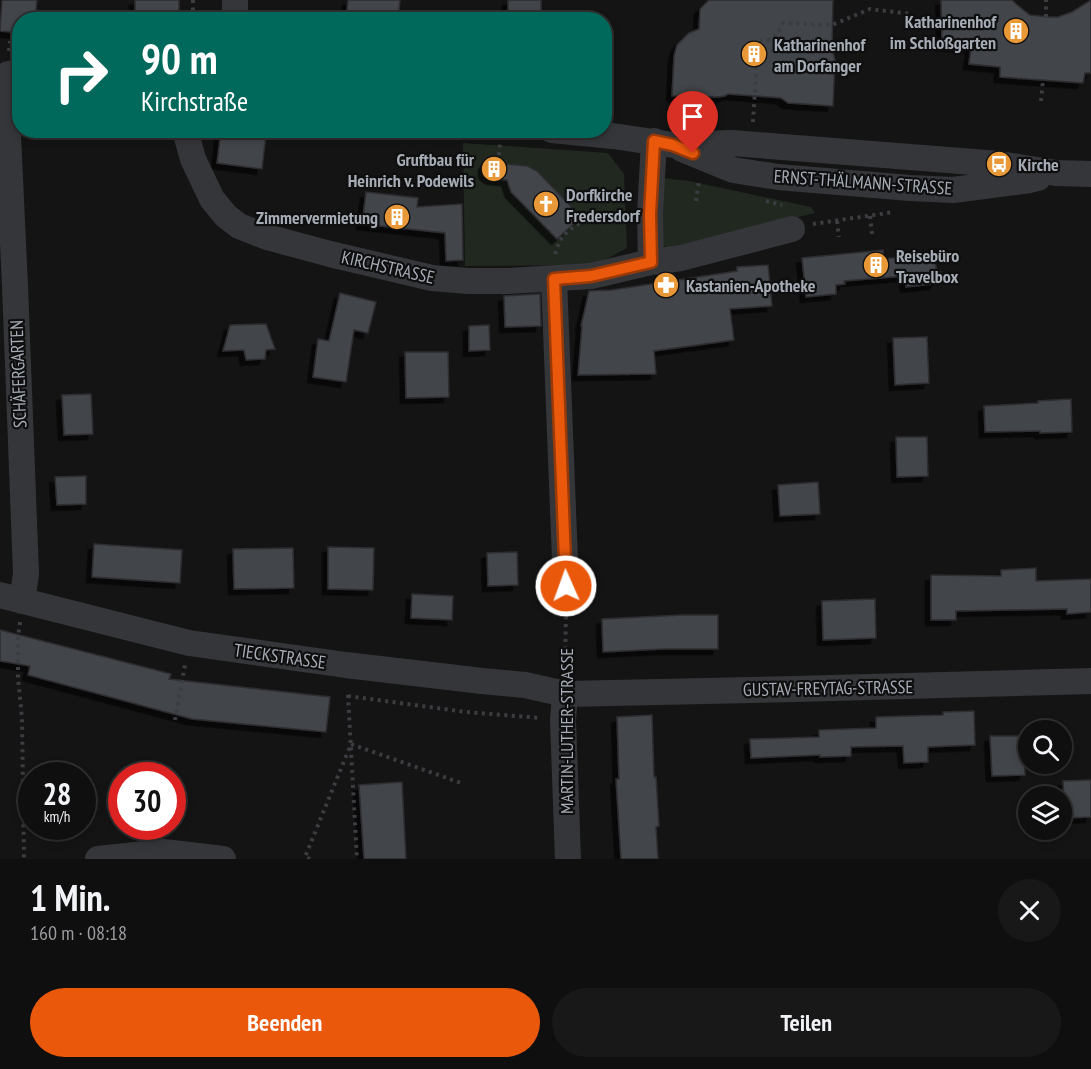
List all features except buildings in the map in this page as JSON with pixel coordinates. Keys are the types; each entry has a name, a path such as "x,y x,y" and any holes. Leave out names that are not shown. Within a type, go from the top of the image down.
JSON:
{"street":[{"name":"SCHÄFERGARTEN","path":"9,74 6,92 26,574 11,598"},
{"name":"ERNST-THÄLMANN-STRASSE","path":"612,137 663,143 732,143 999,164 1056,173 1091,174"},
{"name":"KIRCHSTRASSE","path":"187,138 193,159 212,199 226,216 239,226 252,232 330,254 432,278 468,281 591,276 651,262 681,258 791,218"},
{"path":"651,262 650,214 663,143"},
{"name":"ERNST-THÄLMANN-STRASSE","path":"663,143 733,170 778,177 910,188 953,190 1030,180 1056,173"},
{"path":"953,190 955,161"},
{"path":"554,279 566,586"},
{"name":"TIECKSTRASSE","path":"11,598 189,644 346,665 525,685 565,694"},
{"name":"GUSTAV-FREYTAG-STRASSE","path":"565,694 1091,681"},
{"name":"MARTIN-LUTHER-STRASSE","path":"565,694 563,720 568,859"},
{"path":"98,859 164,852 223,859"}],"path":[{"path":"1046,0 1046,17"},
{"path":"753,128 758,41 774,38 783,23 832,25 870,9 910,14"},
{"path":"1041,101 1042,80"},
{"path":"499,154 500,142"},
{"path":"696,201 701,173"},
{"path":"760,199 771,203 791,218 837,221 893,213 899,210"},
{"path":"554,279 554,256 560,240 569,230 588,218 650,214"},
{"path":"870,216 872,234"},
{"path":"837,221 839,237"},
{"name":"MARTIN-LUTHER-STRASSE","path":"565,694 566,586"},
{"path":"11,598 18,638 24,859"},
{"path":"175,720 189,644"},
{"path":"346,665 357,859"},
{"path":"348,696 466,712 563,720"},
{"path":"351,744 461,783"},
{"path":"310,859 305,857 351,744"}],"shaded area":[{"path":"463,143 608,153 624,174 627,248 595,265 465,266"},
{"path":"663,178 689,181 811,207 815,213 671,248 660,245"}],"place":[{"name":"Katharinenhof im Schloßgarten","path":"1016,31"},
{"name":"Katharinenhof am Dorfanger","path":"754,54"},
{"name":"Kirche","path":"999,164"},
{"name":"Gruftbau für Heinrich v. Podewils","path":"494,169"},
{"name":"Dorfkirche Fredersdorf","path":"546,204"},
{"name":"Zimmervermietung","path":"397,217"},
{"name":"Reisebüro Travelbox","path":"876,265"},
{"name":"Kastanien-Apotheke","path":"666,285"}],"route":[{"path":"566,586 554,279 591,276 651,262 651,169 654,141 693,153"}]}
